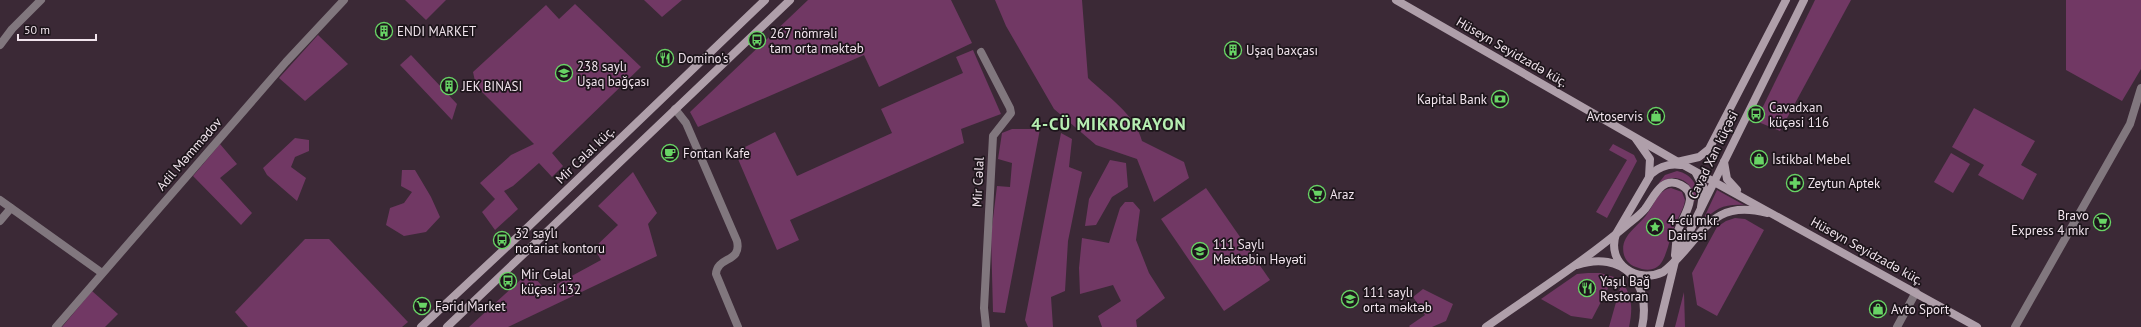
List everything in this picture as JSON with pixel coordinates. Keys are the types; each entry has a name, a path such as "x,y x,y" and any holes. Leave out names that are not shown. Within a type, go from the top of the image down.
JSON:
{"street":[{"path":"0,45 12,29 41,0"},
{"name":"Adil Məmmədov","path":"56,327 286,62 344,0"},
{"name":"Mir Cəlal küç.","path":"422,327 528,228 765,0"},
{"path":"447,327 790,0"},
{"name":"Hüseyn Seyidzadə küç.","path":"1396,0 1678,162 1745,197 1977,327"},
{"name":"Cavad Xan küçəsi","path":"1660,167 1699,157 1709,149 1786,0"},
{"name":"Cavad Xan küçəsi","path":"1660,327 1675,261 1804,0"},
{"name":"Mir Cəlal","path":"981,52 1010,108 1011,113 993,136 984,308 986,327"},
{"path":"2015,327 2130,124 2141,88"},
{"path":"675,109 686,123 736,241 737,250 734,256 720,264 716,274 738,327"},
{"path":"1633,136 1647,152 1650,159 1649,178"},
{"path":"1724,160 1724,169 1727,179 1745,197"},
{"path":"1642,327 1644,303 1643,292 1634,278 1620,264 1615,254 1614,243 1616,234 1649,178 1660,167 1675,164 1688,167 1697,174 1703,184 1704,193 1701,207"},
{"path":"1486,327 1616,234 1645,210 1658,188 1663,185 1673,183 1681,185 1688,193 1690,204 1678,232 1675,261"},
{"path":"0,200 102,273"},
{"path":"0,221 11,208"},
{"path":"1570,268 1598,261 1613,264 1636,275 1651,276 1663,272 1713,220 1728,210 1747,209 1783,218"},
{"path":"1897,327 1916,292"}],"shaded area":[{"path":"405,0 446,0 426,20"},
{"path":"644,0 682,0 662,17"},
{"path":"808,0 951,0 972,43 879,87 864,55 698,127 690,112"},
{"path":"995,0 1082,0 1088,78 1127,114 1138,131 1142,141 1184,162 1189,178 1154,202 1137,159 1096,145 1054,109 1006,26"},
{"path":"1815,0 1851,0 1780,131 1756,121"},
{"path":"2066,0 2141,0 2141,69 2122,101 2066,70"},
{"path":"575,4 641,67 552,153 563,166 552,177 539,163 513,186 504,191 518,209 495,230 482,212 495,199 480,183 511,155 534,144 476,86 473,72 546,5 559,19"},
{"path":"318,35 348,64 305,101 279,78"},
{"path":"973,50 1001,114 961,129 964,143 790,220 799,240 777,250 735,152 775,132 797,176 892,133 881,109 963,73 956,57"},
{"path":"411,55 457,104 452,120 400,65"},
{"path":"1974,108 2035,141 2021,165 2037,174 2023,200 1978,175 1984,165 1952,147"},
{"path":"1012,129 1040,129 1005,313 993,312 991,235 997,186 1010,187 1012,163 998,159 1002,133"},
{"path":"1061,133 1072,139 1069,167 1082,172 1068,241 1065,291 1051,297 1053,327 1028,327 1025,320"},
{"path":"295,138 309,140 309,151 295,157 291,167 306,178 297,201 267,175 263,168"},
{"path":"220,144 237,164 220,178 252,213 241,225 193,176"},
{"path":"1613,144 1634,155 1637,161 1607,218 1596,212 1627,160 1609,150"},
{"path":"1951,153 1970,164 1953,193 1934,182"},
{"path":"1110,160 1126,163 1128,187 1112,197 1096,225 1085,226 1089,199"},
{"path":"402,170 415,170 431,197 440,217 426,232 404,236 386,225 390,208 404,203 412,192 401,186"},
{"path":"1677,171 1687,175 1694,182 1696,186 1696,196 1694,202 1691,188 1682,180 1671,178 1658,184 1665,175"},
{"path":"633,172 657,213 648,224 657,256 508,327 469,327 529,272 546,290 601,260 594,248 618,225 598,206"},
{"path":"1206,188 1270,280 1224,311 1161,219"},
{"name":"4-cü mkr. Dairəsi","path":"1671,188 1682,192 1685,200 1683,209 1674,228 1663,259 1657,267 1650,270 1639,268 1630,264 1624,255 1624,242 1630,232 1647,214 1657,198 1667,189"},
{"path":"1717,190 1744,205 1731,205 1716,210 1702,222"},
{"path":"1125,202 1133,202 1140,210 1136,240 1149,273 1165,298 1136,320 1137,327 1102,327 1098,316 1121,301 1113,285 1080,294 1079,268 1082,238 1109,243 1120,208"},
{"path":"1735,218 1745,219 1764,230 1717,316 1697,305 1692,273 1717,227 1726,221"},
{"path":"305,239 329,239 408,322 402,327 248,327 235,312"},
{"path":"1600,273 1614,277 1592,319 1571,316 1541,299 1577,274"},
{"path":"1622,281 1628,292 1631,303 1629,327 1609,327"},
{"path":"1423,289 1453,304 1446,321 1432,327 1410,327 1409,326 1425,315 1413,297"},
{"path":"92,291 118,314 105,327 62,327"},
{"path":"1684,292 1685,327 1675,327"}],"place":[{"name":"ENDI MARKET","path":"384,31"},
{"name":"267 nömrəli tam orta məktəb","path":"757,40"},
{"name":"Uşaq baxçası","path":"1233,50"},
{"name":"Domino's","path":"665,58"},
{"name":"238 saylı Uşaq bağçası","path":"564,73"},
{"name":"JEK BINASI","path":"449,86"},
{"name":"Kapital Bank","path":"1500,99"},
{"name":"Cavadxan küçəsi 116","path":"1756,114"},
{"name":"Avtoservis","path":"1656,116"},
{"name":"Fontan Kafe","path":"670,153"},
{"name":"İstikbal Mebel","path":"1759,159"},
{"name":"Zeytun Aptek","path":"1795,183"},
{"name":"Araz","path":"1317,194"},
{"name":"Bravo Express 4 mkr","path":"2102,222"},
{"name":"4-cü mkr. Dairəsi","path":"1655,227"},
{"name":"32 saylı notariat kontoru","path":"502,240"},
{"name":"111 Saylı Məktəbin Həyəti","path":"1200,251"},
{"name":"Mir Cəlal küçəsi 132","path":"508,281"},
{"name":"Yaşıl Bağ Restoran","path":"1587,288"},
{"name":"111 saylı orta məktəb","path":"1350,299"},
{"name":"Fərid Market","path":"422,306"},
{"name":"Avto Sport","path":"1878,309"}],"district":[{"name":"4-CÜ MIKRORAYON","path":"1109,124"}]}
